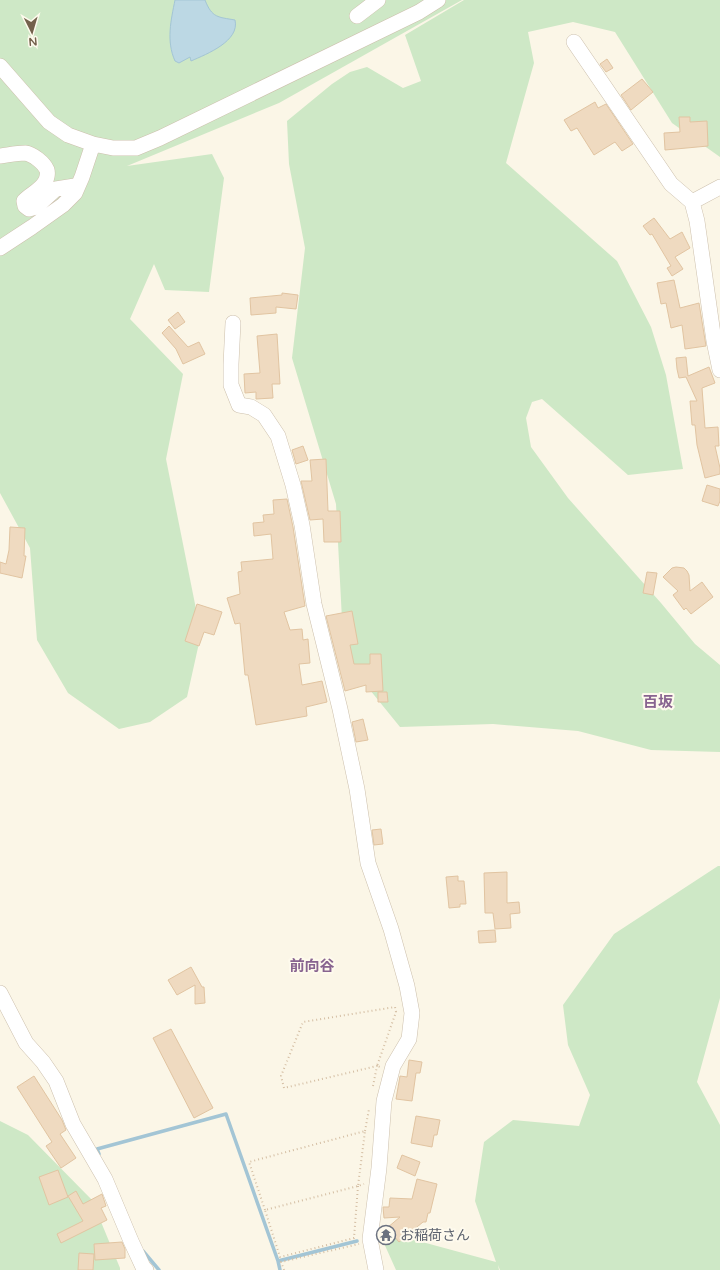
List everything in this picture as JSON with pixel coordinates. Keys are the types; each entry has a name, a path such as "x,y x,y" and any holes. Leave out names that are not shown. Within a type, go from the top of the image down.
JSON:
{"street":[{"path":"357,16 378,0"},
{"path":"0,66 50,122 68,135 93,144 113,148 136,148 160,138 419,12 438,0"},
{"path":"574,42 671,184 692,202 697,221 714,341 720,370"},
{"path":"0,248 62,205 75,193 93,144"},
{"path":"0,156 26,153 33,156 47,170 45,183 24,201 25,206 29,208 36,207 56,189 75,186 78,188"},
{"path":"692,202 720,187"},
{"path":"233,323 231,385 239,404 250,407 264,416 278,436 293,485 302,525 314,604 340,709 357,789 368,863 395,943 407,986 412,1013 409,1039 393,1066 384,1101 379,1168 370,1239 376,1270"},
{"path":"0,994 26,1043 43,1062 56,1081 72,1124 105,1179 131,1241 143,1267 146,1270"}],"path":[{"path":"373,1088 377,1066 396,1012 395,1007 303,1022 281,1076 284,1088 377,1066"},
{"path":"365,1131 249,1162 280,1257 354,1238 358,1186 370,1102"},
{"path":"265,1210 358,1186"},
{"path":"284,1270 281,1262 361,1243"}],"green space":[{"path":"0,0 462,0 279,103 127,166 212,154 224,178 209,292 165,290 154,264 130,319 183,374 166,459 201,634 187,697 150,722 119,729 68,693 37,640 30,548 0,493"},
{"path":"464,0 720,0 720,157 672,123 615,32 573,22 528,32 534,63 506,163 617,261 651,327 666,375 683,469 628,475 542,399 532,402 526,418 531,447 568,498 661,603 695,644 720,665 720,752 651,750 578,731 493,724 400,727 344,658 336,504 292,358 305,248 289,164 287,121 332,84 350,72 367,67 403,88 421,81 405,35"},
{"path":"720,866 720,998 697,1082 720,1125 720,1270 500,1270 498,1265 499,1270 396,1270 378,1230 496,1262 475,1201 484,1142 513,1120 579,1126 590,1095 568,1045 563,1005 614,934"},
{"path":"0,1121 28,1135 92,1200 120,1270 0,1270"}],"water":[{"path":"175,0 205,0 210,10 216,16 235,20 235,28 232,34 221,46 205,55 191,61 190,57 179,63 175,61 172,53 170,30"}],"building":[{"path":"607,59 613,68 606,72 600,64"},
{"path":"642,79 653,92 631,110 621,95"},
{"path":"595,102 598,108 606,104 633,144 622,151 615,142 594,155 577,128 571,131 564,120"},
{"path":"679,117 690,117 690,122 707,121 708,146 665,150 664,133 680,132"},
{"path":"654,218 670,239 682,232 690,248 675,257 683,269 672,276 667,268 671,266 652,234 650,235 643,226"},
{"path":"674,280 680,308 699,303 706,346 685,349 682,325 671,328 666,303 661,304 657,283"},
{"path":"282,293 298,295 296,309 276,307 276,313 251,315 250,298 282,295"},
{"path":"178,312 185,322 175,329 168,320"},
{"path":"169,326 188,347 199,342 205,354 183,364 176,349 162,333"},
{"path":"277,334 280,384 272,384 273,398 256,399 256,392 245,393 244,374 260,373 257,336"},
{"path":"686,357 688,376 709,367 715,383 702,388 705,428 718,427 719,446 715,446 720,474 705,478 697,445 695,425 692,425 690,401 697,401 686,377 679,378 677,369 676,358"},
{"path":"303,446 308,460 296,464 292,450"},
{"path":"326,459 328,511 340,511 341,542 324,542 323,519 310,520 301,481 312,481 310,460"},
{"path":"707,485 720,489 720,501 718,506 702,501"},
{"path":"287,499 293,527 305,606 284,612 290,630 302,629 303,640 308,639 310,663 299,664 302,685 322,681 327,702 306,707 307,716 256,725 248,675 245,675 240,623 235,624 227,598 240,594 238,572 242,571 241,562 273,559 271,534 254,536 253,523 264,522 263,515 274,514 273,500"},
{"path":"10,527 25,528 24,556 26,556 22,578 0,573 0,562 6,564 9,550"},
{"path":"672,568 684,568 687,571 689,575 690,591 702,582 713,597 691,614 686,608 684,610 673,595 678,591 663,577"},
{"path":"647,572 657,573 653,595 643,593"},
{"path":"197,604 222,612 214,635 204,632 199,646 185,641"},
{"path":"352,611 358,644 350,645 354,664 370,664 370,654 381,654 383,691 366,692 366,685 345,691 326,616"},
{"path":"378,692 387,692 388,702 378,702"},
{"path":"363,719 368,740 356,742 352,722"},
{"path":"381,829 383,844 374,845 372,830"},
{"path":"507,872 507,903 519,902 520,913 510,914 511,928 495,929 493,913 485,913 484,873"},
{"path":"458,876 458,881 464,881 466,904 460,904 460,907 449,908 446,877"},
{"path":"495,930 496,942 479,943 478,931"},
{"path":"191,967 202,987 204,987 205,1003 195,1004 195,985 177,995 168,980"},
{"path":"171,1029 213,1108 194,1118 153,1038"},
{"path":"409,1060 422,1062 420,1073 416,1073 412,1101 396,1099 400,1076 407,1077"},
{"path":"34,1076 62,1120 66,1130 60,1134 76,1158 61,1168 46,1146 52,1142 17,1087"},
{"path":"416,1116 440,1120 437,1135 434,1135 432,1147 411,1143"},
{"path":"402,1155 420,1162 415,1176 397,1168"},
{"path":"58,1170 68,1197 49,1205 39,1177"},
{"path":"417,1179 437,1184 430,1213 428,1213 426,1222 423,1222 399,1242 387,1228 400,1217 384,1218 383,1207 389,1207 390,1198 412,1199"},
{"path":"76,1191 83,1204 102,1194 106,1206 101,1208 107,1220 61,1243 57,1234 83,1221 68,1196"},
{"path":"122,1242 125,1249 125,1258 95,1260 94,1244"},
{"path":"79,1253 94,1254 93,1270 78,1270"}],"waterway":[{"path":"99,1154 97,1149 226,1114 278,1261 357,1241"},
{"path":"143,1251 159,1270"},
{"path":"278,1261 280,1270"}],"place":[{"name":"お稲荷さん","path":"386,1235"}],"district":[{"name":"百坂","path":"658,702"},
{"name":"前向谷","path":"312,966"}]}
